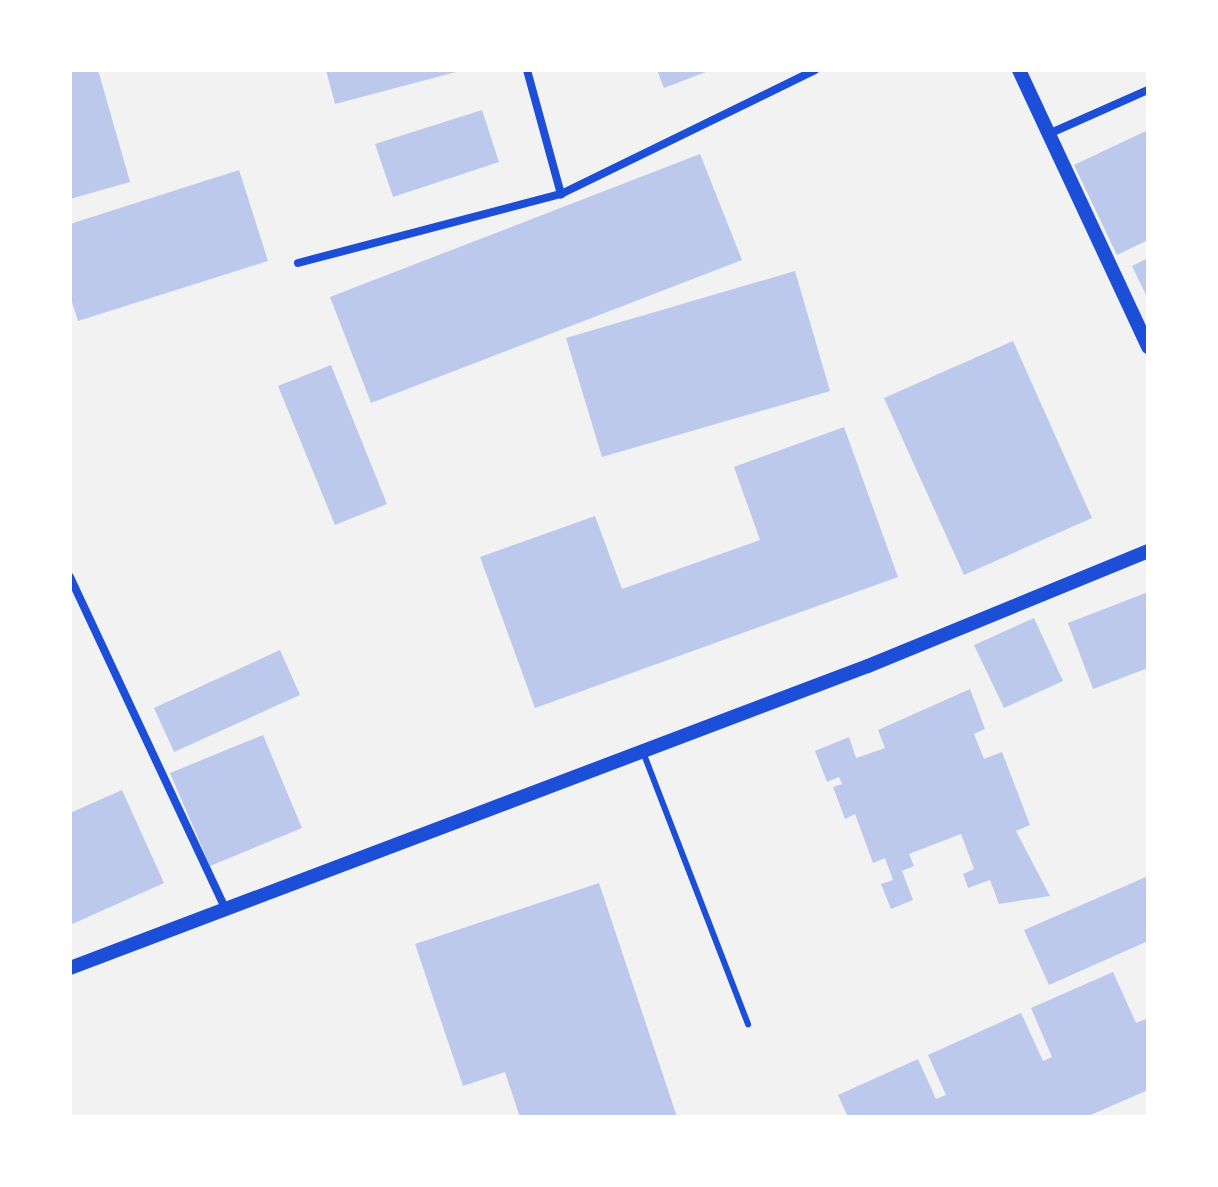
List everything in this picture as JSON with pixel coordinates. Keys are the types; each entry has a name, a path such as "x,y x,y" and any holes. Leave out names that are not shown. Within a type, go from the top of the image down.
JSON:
{"street":[{"path":"527,70 561,194"},
{"path":"298,263 561,194 815,70"},
{"path":"1019,70 1053,132 1148,347"},
{"path":"1053,132 1148,90"},
{"path":"70,968 643,752 1148,551"},
{"path":"70,577 227,911"}],"lane":[{"path":"643,752 748,1024"}],"building":[{"path":"70,70 98,70 130,182 70,199"},
{"path":"326,70 460,70 460,71 335,104"},
{"path":"657,70 711,70 664,88"},
{"path":"482,110 499,162 393,197 375,144"},
{"path":"1148,130 1148,240 1117,255 1074,165"},
{"path":"700,154 742,260 371,403 330,297"},
{"path":"239,170 268,261 78,321 70,296 70,224"},
{"path":"1148,258 1148,299 1132,266"},
{"path":"795,271 830,391 602,457 566,338"},
{"path":"1013,341 1092,518 964,575 884,398"},
{"path":"331,365 387,504 335,525 278,386"},
{"path":"844,427 898,577 535,708 480,557 595,516 622,589 760,540 734,467"},
{"path":"1148,592 1148,668 1093,689 1068,623"},
{"path":"1034,618 1063,681 1004,708 974,645"},
{"path":"280,650 300,695 174,752 154,708"},
{"path":"970,689 985,729 974,734 984,759 1002,752 1030,825 1016,831 1050,896 999,904 990,880 968,888 963,874 974,869 961,834 909,854 914,866 902,871 913,900 891,909 881,884 893,880 885,858 873,863 855,814 845,819 833,787 842,784 839,777 827,782 815,751 849,737 856,758 885,748 878,730"},
{"path":"263,735 302,828 210,866 170,773"},
{"path":"122,790 164,883 70,925 70,813"},
{"path":"1148,876 1148,941 1049,985 1024,930"},
{"path":"599,883 677,1117 520,1117 505,1072 463,1086 415,944"},
{"path":"1113,972 1136,1023 1148,1018 1148,1090 1086,1117 848,1117 838,1095 918,1059 936,1099 946,1095 928,1055 1021,1013 1043,1061 1052,1057 1031,1008"}]}
